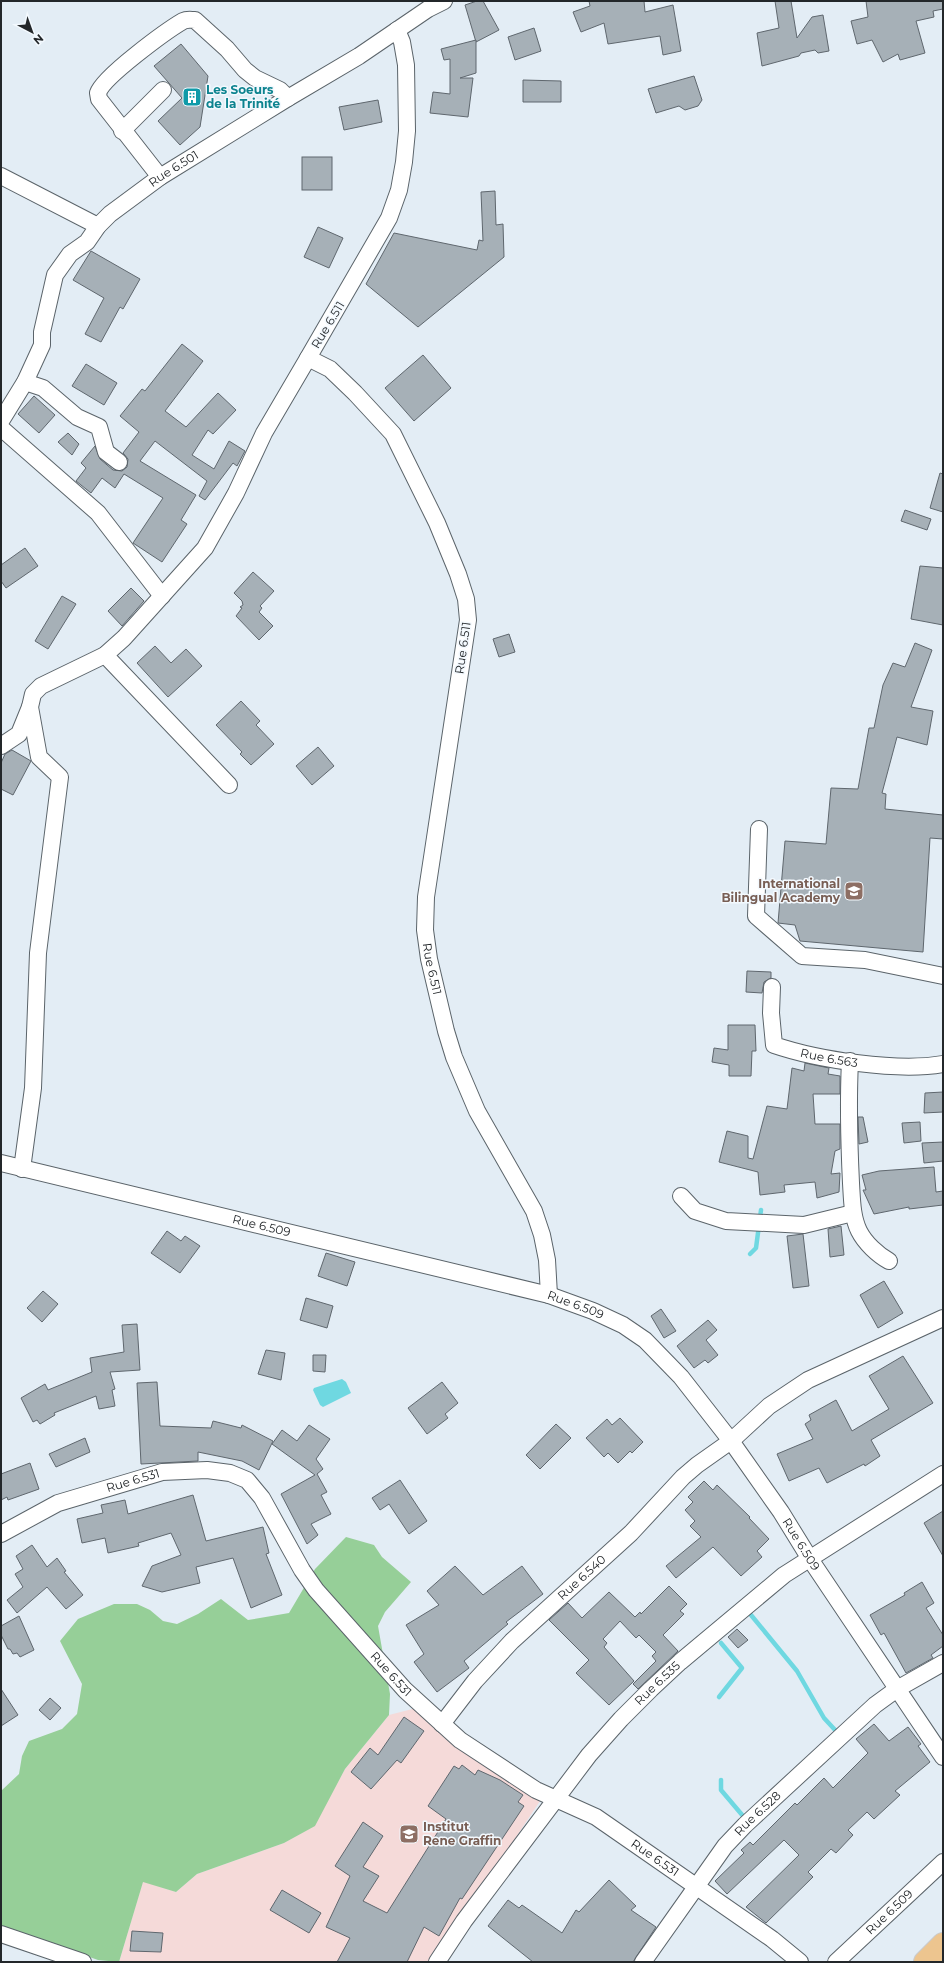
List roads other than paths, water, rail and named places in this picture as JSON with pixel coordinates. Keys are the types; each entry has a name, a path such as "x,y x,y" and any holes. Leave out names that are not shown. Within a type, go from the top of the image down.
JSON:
{"main road":[{"path":"925,1962 943,1944"}],"street":[{"name":"Rue 6.501","path":"1,421 25,382 42,345 43,325 55,275 70,254 87,242 98,226 130,198 160,178 288,98 359,56 428,9 444,1"},
{"path":"160,178 99,99 98,94 99,88 143,50 184,20 195,20 227,49 245,70 256,78 280,90 288,98"},
{"name":"Rue 6.511","path":"397,30 402,42 406,65 407,131 399,190 389,218 308,358 330,369 355,393 393,434 437,523 466,599 468,620 426,897 426,930 435,989 448,1038 477,1111 534,1211 542,1235 547,1260 549,1295"},
{"path":"122,130 163,90"},
{"path":"1,176 98,226"},
{"path":"1,746 19,734 30,707 33,694 41,686 105,655 124,638 205,548 236,493 264,433 308,358"},
{"path":"25,382 43,388 77,417 99,427 106,452 119,462"},
{"path":"1,428 98,513 162,596"},
{"path":"105,655 229,784"},
{"path":"22,1169 33,1088 38,953 60,778 39,757 30,707"},
{"path":"759,829 756,916 802,956 866,960 943,976"},
{"name":"Rue 6.563","path":"772,987 771,1013 774,1045 793,1051 850,1061 910,1067 925,1067 943,1064"},
{"path":"850,1061 848,1109 853,1213 859,1231 870,1246 883,1258 889,1261"},
{"name":"Rue 6.509","path":"1,1164 549,1295 593,1311 623,1325 645,1340 680,1377 731,1441 746,1465 781,1512 943,1757"},
{"path":"681,1196 695,1211 726,1221 804,1225 853,1213"},
{"name":"Rue 6.540","path":"442,1724 475,1681 512,1641 548,1606 593,1569 631,1533 683,1477 731,1441 769,1406 808,1380 943,1318"},
{"name":"Rue 6.531","path":"1,1534 58,1504 162,1472 207,1470 230,1473 247,1480 262,1498 302,1570 316,1590 405,1690 460,1740 536,1790 596,1817 772,1939 800,1962"},
{"name":"Rue 6.535","path":"437,1962 464,1921 605,1736 651,1689 680,1662 764,1591 810,1558 943,1474"},
{"name":"Rue 6.528","path":"643,1962 725,1846 745,1825 843,1734 897,1688 943,1663"},
{"name":"Rue 6.509","path":"836,1962 943,1862"},
{"path":"1,1934 73,1960"}],"water":[{"path":"342,1379 346,1382 351,1393 323,1407 320,1405 313,1390 314,1388"}],"waterway":[{"path":"750,1254 756,1248 761,1210"},
{"path":"751,1615 797,1671 824,1718 836,1731"},
{"path":"719,1697 742,1668 721,1643"},
{"path":"721,1780 721,1790 743,1816"}],"place":[{"name":"Les Soeurs de la Trinité","path":"192,97"},
{"name":"International Bilingual Academy","path":"854,891"},
{"name":"Institut Rene Graffin","path":"409,1834"}]}
